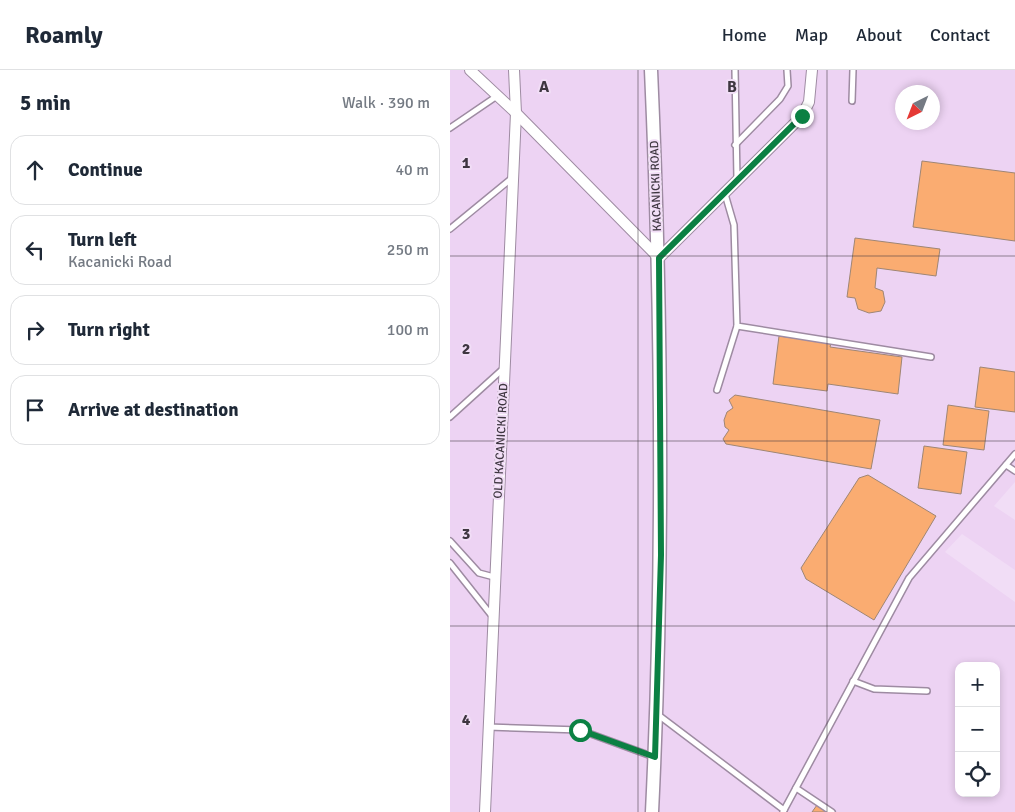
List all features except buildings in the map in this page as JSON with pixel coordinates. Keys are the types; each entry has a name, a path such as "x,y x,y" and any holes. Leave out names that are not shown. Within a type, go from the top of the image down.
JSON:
{"street":[{"path":"470,70 516,113 659,258 802,116 809,102 812,70"},
{"name":"OLD KACANICKI ROAD","path":"485,812 516,113 514,70"},
{"name":"KACANICKI ROAD","path":"651,70 659,258 661,555 657,714 652,812"}],"lane":[{"path":"735,70 737,182"},
{"path":"735,146 780,99 788,86 787,70"},
{"path":"852,101 853,70"},
{"path":"450,128 497,95"},
{"path":"450,229 513,178"},
{"path":"717,390 738,326 734,225 725,194"},
{"path":"738,326 931,357"},
{"path":"450,417 504,368"},
{"path":"657,714 783,811 909,578 1015,454"},
{"path":"1006,465 1015,471"},
{"path":"450,541 479,573 494,577"},
{"path":"450,563 493,616"},
{"path":"853,682 874,689 927,691"},
{"path":"488,727 580,730 655,757"},
{"path":"796,788 832,812"}],"shaded area":[{"path":"450,70 1015,70 1015,482 994,506 1015,520 1015,570 962,534 945,552 1015,602 1015,812 450,812"}],"route":[{"path":"580,730 655,757 661,555 659,258 802,116"}]}
